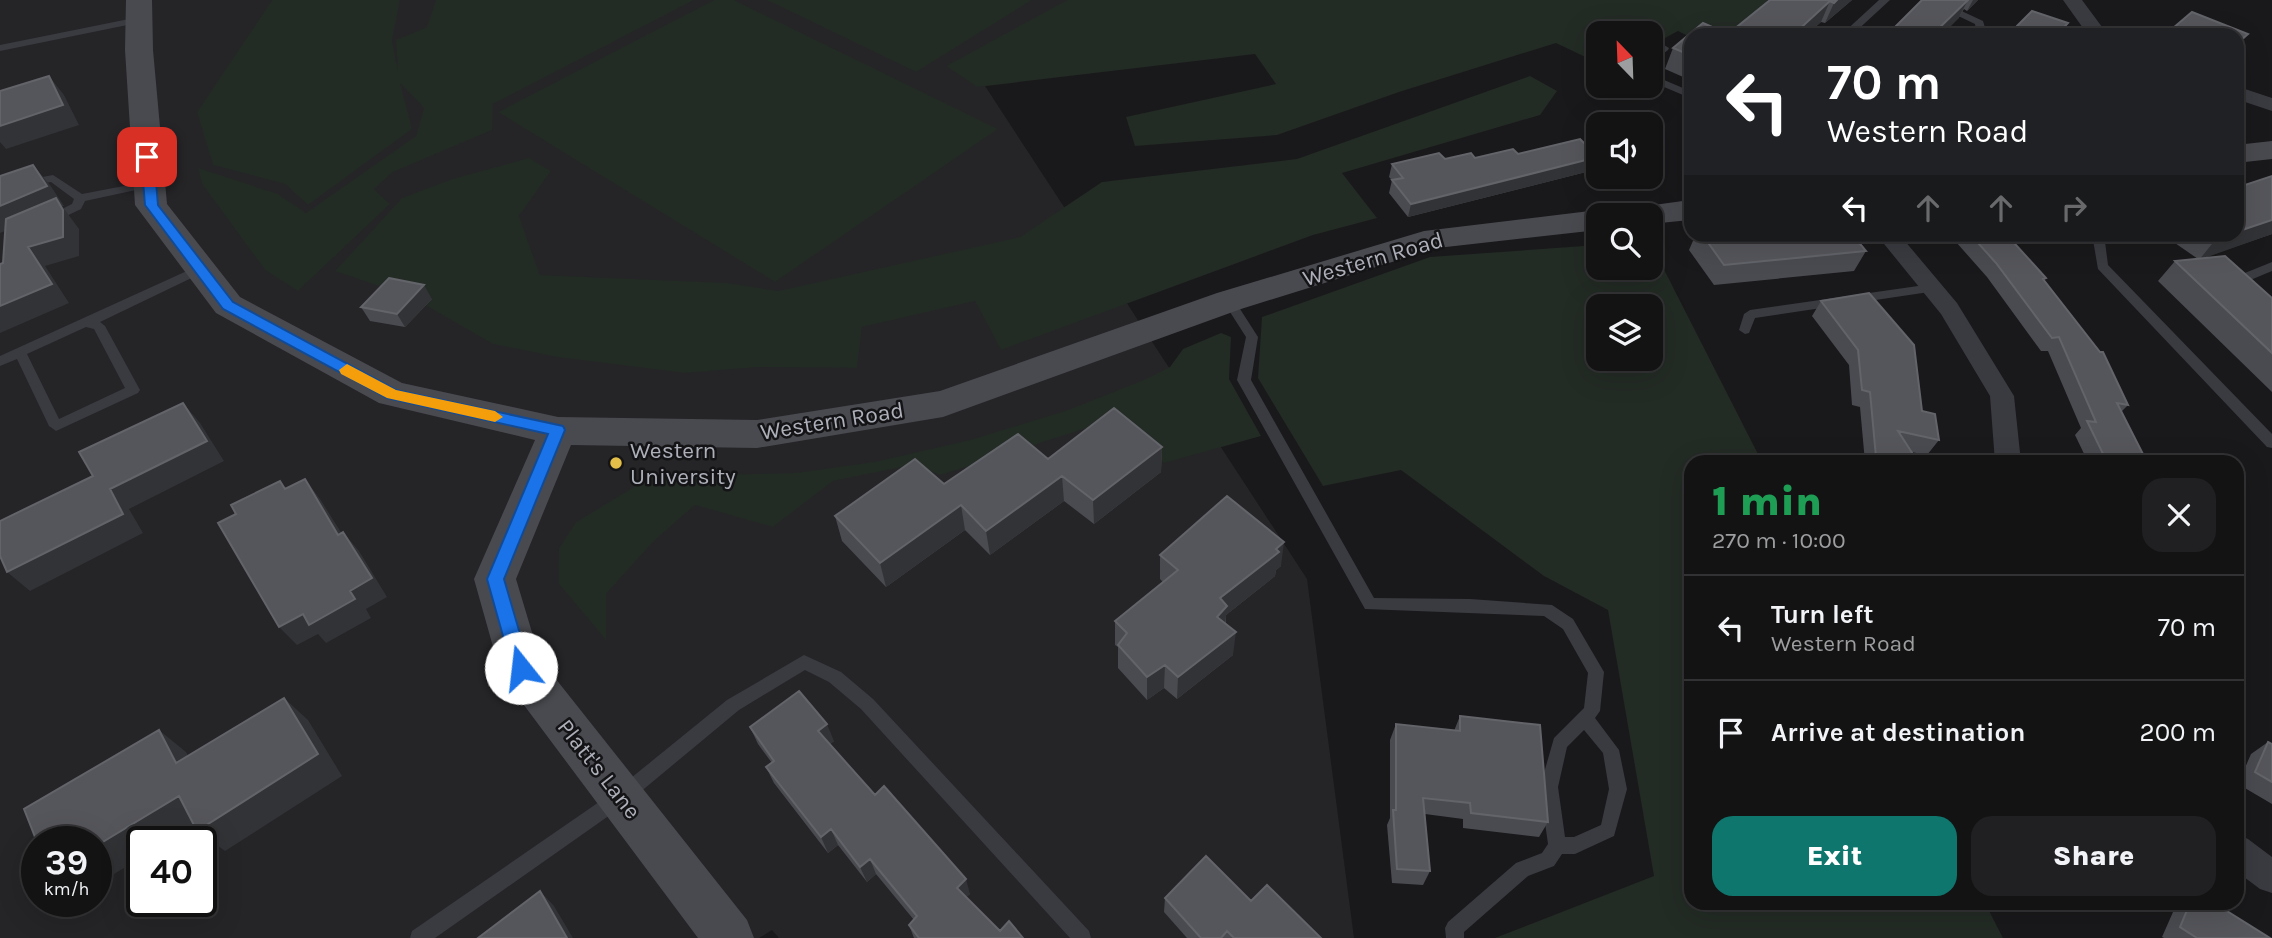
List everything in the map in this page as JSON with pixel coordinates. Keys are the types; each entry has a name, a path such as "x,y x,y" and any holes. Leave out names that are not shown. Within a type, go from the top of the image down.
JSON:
{"main road":[{"name":"Western Road","path":"139,10 139,50 151,205 228,305 392,394 558,430 757,434 943,404 1229,301 1435,238 1586,221"},
{"path":"2244,153 2272,150"},
{"path":"1663,213 1684,211"},
{"name":"Platt's Lane","path":"558,430 495,579 521,668 729,938"}],"street":[{"path":"2072,0 2078,5 2090,28"},
{"path":"2244,95 2272,105"},
{"path":"1895,242 1950,309 2002,396 2007,455"},
{"path":"2244,856 2272,877"}],"lane":[{"path":"1854,28 1885,0"},
{"path":"1930,0 1980,23 1981,28"},
{"path":"0,48 139,10"},
{"path":"1663,83 1684,92"},
{"path":"0,195 36,181 52,178 80,198 150,184"},
{"path":"36,226 77,206 80,198"},
{"path":"2099,242 2102,266 2272,443"},
{"path":"2272,266 2239,280 2272,309"},
{"path":"0,361 200,269"},
{"path":"1745,330 1751,314 1932,288"},
{"path":"1229,301 1252,337 1244,380 1370,604 1470,605 1547,610 1568,624 1596,672 1592,711 1560,743 1549,787 1557,845 1548,860 1522,869 1454,928 1455,938"},
{"path":"20,352 56,426 133,390 99,326 86,323"},
{"path":"419,938 621,797 733,705 804,662 835,677 867,704 1082,938"},
{"path":"1557,845 1575,846 1608,830 1618,789 1611,750 1586,718"}],"shaded area":[{"name":"Western University","path":"0,0 1084,0 972,66 1307,579 1354,938 779,938 772,930 759,938 0,938"},
{"path":"272,0 400,0 392,40 398,72 396,40 427,27 436,0 694,0 493,104 492,130 393,172 374,189 390,204 298,291 265,270 202,184 198,168 278,194 306,213 416,136 424,108 400,83 412,129 308,205 285,184 213,165 197,112"},
{"path":"714,0 734,0 998,129 775,282 498,112"},
{"path":"767,0 1032,0 916,72"},
{"path":"1067,0 1768,0 1739,28 1684,28 1684,34 1678,31 1663,39 1663,21 1586,21 1586,57 1556,43 1399,92 1277,135 1135,146 1126,117 1276,84 1255,54 977,87 946,66"},
{"path":"1530,76 1557,91 1540,115 1342,173 1377,218 1313,235 1001,350 975,301 862,327 857,368 758,367 685,373 557,357 493,344 411,297 335,271 402,198 452,179 529,158 551,171 519,216 540,275 728,283 778,291 1020,237 1102,182 1297,159"},
{"path":"1586,246 1586,280 1663,280 1663,268 1758,455 1684,455 1684,910 1989,910 2003,938 1495,938 1654,876 1608,610 1544,576 1401,470 1323,486 1258,378 1262,317 1430,257"},
{"path":"1221,333 1231,337 1229,379 1261,436 1164,463 1118,418 941,475 912,465 833,481 773,527 695,505 653,542 606,594 606,640 558,583 559,548 576,522 652,476 795,473 874,462 970,440 1068,410 1146,379 1170,367 1183,349"}],"building":[{"path":"1770,0 1837,0 1834,3 1830,1 1801,28 1735,28"},
{"path":"1922,0 1968,0 1939,28 1894,28"},
{"path":"2032,11 2068,23 2063,28 2015,28"},
{"path":"2192,12 2233,28 2173,28"},
{"path":"1703,23 1714,28 1697,28"},
{"path":"1684,39 1684,53 1673,48"},
{"path":"49,76 63,105 0,126 0,91"},
{"path":"1580,139 1586,145 1586,160 1411,204 1392,180 1403,178 1392,164 1439,153 1445,159 1471,153 1475,158 1513,149 1518,154"},
{"path":"33,165 47,186 0,206 0,176"},
{"path":"2272,176 2272,220 2244,229 2244,185"},
{"path":"56,198 63,210 63,237 28,247 52,284 0,306 0,264 3,263 6,219"},
{"path":"1708,242 1859,242 1866,251 1724,265"},
{"path":"1977,242 2013,242 2046,278 2043,279 2100,352 2103,352 2128,405 2117,403 2143,455 2104,455 2087,421 2096,422 2059,337 2052,338"},
{"path":"2225,256 2272,298 2272,353 2175,261"},
{"path":"389,278 424,285 397,314 361,307"},
{"path":"1869,293 1914,345 1922,411 1935,414 1939,440 1898,431 1913,455 1876,455 1870,392 1862,390 1858,350 1821,301"},
{"path":"183,403 207,441 110,489 123,514 7,572 0,556 0,521 93,476 79,452"},
{"path":"1114,408 1162,447 1093,500 1062,476 986,531 961,505 880,563 835,516 915,459 944,484 1018,434 1048,459"},
{"path":"305,479 338,535 343,532 372,578 350,591 355,599 309,625 303,614 279,627 218,523 236,514 231,505 280,481 285,489"},
{"path":"1227,496 1284,542 1276,549 1279,552 1220,598 1227,606 1217,617 1236,632 1178,677 1165,665 1147,677 1118,645 1127,633 1115,621 1178,570 1160,555"},
{"path":"799,691 827,724 818,731 875,795 884,786 966,879 957,888 1000,931 1009,921 1023,938 919,938 909,925 917,916 870,859 860,867 831,829 821,837 766,767 774,761 750,727"},
{"path":"284,698 318,754 205,826 194,826 179,796 112,836 112,826 31,826 24,809 159,730 176,763"},
{"path":"1460,716 1540,725 1548,822 1471,813 1470,803 1423,798 1430,871 1397,869 1393,810 1396,810 1396,724 1460,731"},
{"path":"2268,742 2272,744 2272,782 2255,772"},
{"path":"1206,856 1251,901 1267,885 1321,938 1234,938 1227,931 1221,938 1201,938 1165,898"},
{"path":"540,891 567,938 478,938"},
{"path":"2187,910 2225,910 2270,938 2197,938 2180,927"}],"slow traffic":[{"path":"347,370 392,394 495,417"}],"place":[{"name":"Western University","path":"616,463"}],"route":[{"path":"147,157 151,205 228,305 392,394 558,430 495,579 521,668"}]}
